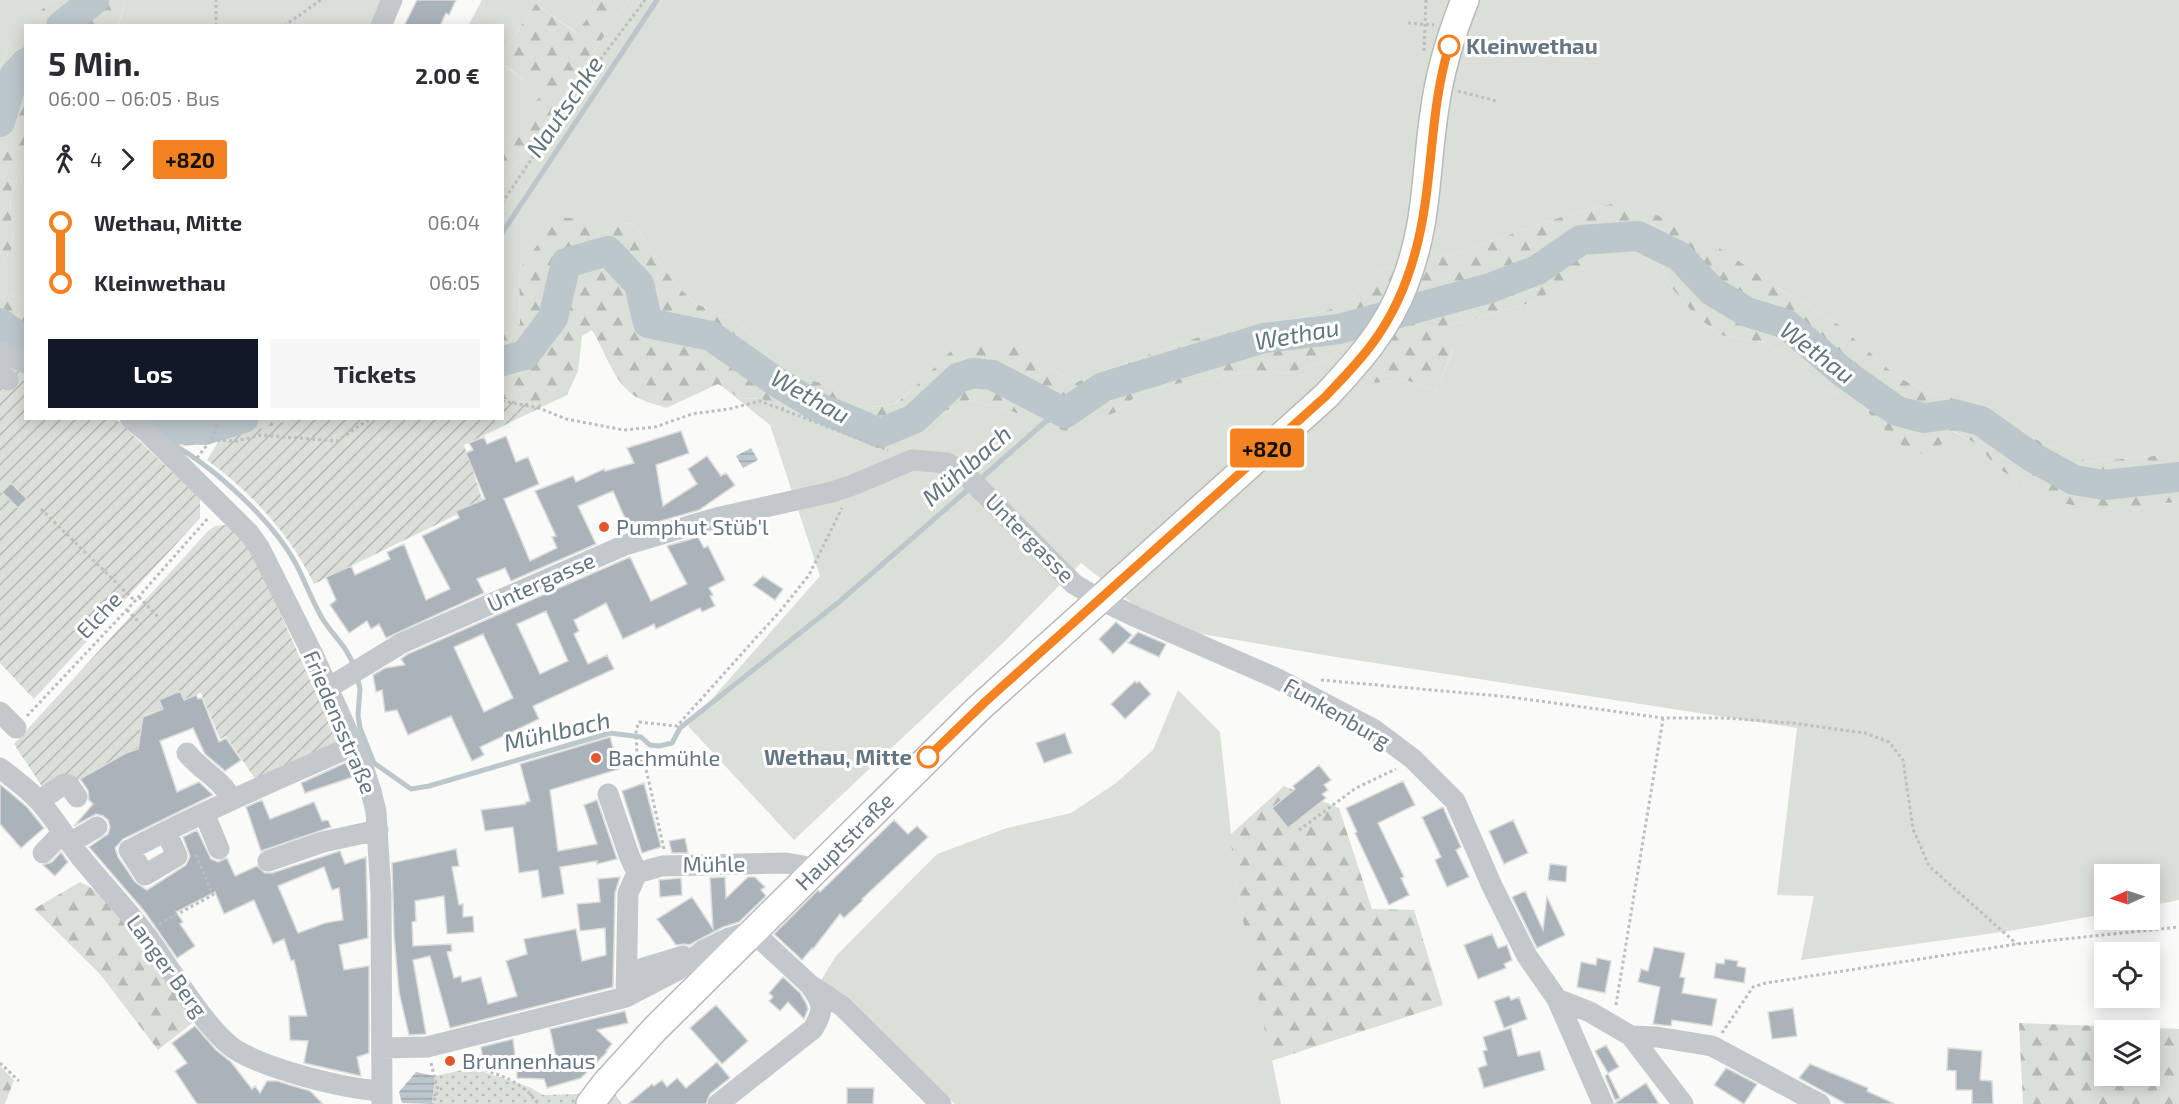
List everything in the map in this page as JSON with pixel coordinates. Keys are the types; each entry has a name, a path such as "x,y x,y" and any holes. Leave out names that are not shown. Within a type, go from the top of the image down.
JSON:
{"main road":[{"name":"Hauptstraße","path":"590,1104 655,1029 985,702 1326,396 1372,344 1404,287 1418,245 1438,86 1454,29 1465,0"}],"street":[{"path":"382,24 392,0"},
{"path":"0,352 24,362"},
{"name":"Friedensstraße","path":"132,420 249,533 259,548 328,688 371,791 378,830 381,892 381,1097"},
{"name":"Untergasse","path":"328,688 402,643 625,545 716,518 854,485 912,460 947,463 962,471 1072,582 1101,600"},
{"name":"Funkenburg","path":"1101,600 1278,679 1373,729 1413,759 1455,801 1492,885 1527,956 1557,999 1603,1104"},
{"path":"0,712 16,728"},
{"path":"174,827 231,799 353,746"},
{"path":"187,753 194,763 224,787 231,799"},
{"name":"Langer Berg","path":"0,768 28,789 39,801 144,933 196,1006 234,1049 255,1060 381,1097"},
{"path":"39,801 64,784 69,785 77,797"},
{"path":"608,794 629,855 638,873 628,892 626,998"},
{"path":"204,813 219,849"},
{"path":"43,854 67,837 97,827"},
{"path":"268,861 324,842 378,830"},
{"name":"Mühle","path":"638,873 662,866 786,863 803,866 813,872"},
{"path":"627,974 752,932 809,984 842,1006 941,1104"},
{"path":"382,1048 427,1047 626,998 676,970 704,950"},
{"path":"718,1104 813,1029 821,1015 821,1002 809,984"},
{"path":"1557,999 1590,1012 1631,1036 1683,1104"},
{"path":"1631,1036 1657,1037 1712,1046 1820,1104"}],"path":[{"path":"216,0 216,24"},
{"path":"287,24 321,0"},
{"path":"504,200 579,88 645,0"},
{"path":"1438,86 1496,100"},
{"path":"504,400 539,408 566,419 624,430 655,427 692,414 729,409 760,401 912,460"},
{"path":"202,451 211,440 219,420"},
{"path":"211,440 237,441 261,435 337,441 368,420"},
{"path":"662,866 665,855 654,798 646,770 637,754 635,738 639,722 677,726 781,610 809,575 854,485"},
{"name":"Elche","path":"16,728 135,602 220,504"},
{"path":"41,509 135,602"},
{"path":"139,597 159,618"},
{"path":"127,610 140,623"},
{"path":"1318,680 1510,697 1664,718 1725,718 1792,723 1865,733 1889,742 1903,760 1913,829 1929,866 2017,945"},
{"path":"1612,1025 1664,718"},
{"path":"1299,830 1356,788 1378,778"},
{"path":"144,933 180,911 213,895 196,854"},
{"path":"1712,1046 1753,987 1801,977 2017,945 2179,927"},
{"path":"454,1041 472,1064 507,1078 532,1095 538,1104"},
{"path":"427,1047 438,1090 433,1104"},
{"path":"0,1062 20,1081"}],"green space":[{"path":"0,0 54,0 49,2 29,24 24,24 24,29 9,45 0,70"},
{"path":"54,0 126,0 118,24 28,24 49,2"},
{"path":"126,0 385,0 372,24 119,24"},
{"path":"482,0 602,0 577,33 536,4 504,52 504,24 469,24"},
{"path":"602,0 629,0 504,182 504,143 542,94 504,65 504,52 536,4 576,33"},
{"path":"629,0 2179,0 2179,456 2088,462 2039,441 1985,412 1952,398 1923,390 1896,376 1839,325 1778,288 1611,204 1567,215 1459,252 1381,270 1370,282 1331,309 1265,328 1205,335 1075,383 1034,359 1020,345 914,388 894,404 870,407 832,385 784,375 740,324 695,303 674,283 634,224 558,218 519,270 520,324 504,334 504,182"},
{"path":"24,28 24,161 10,194 13,246 0,268 0,70 9,45"},
{"path":"504,65 543,94 504,143"},
{"path":"24,161 24,302 0,289 0,268 13,246 10,194"},
{"path":"1611,204 1646,211 1690,228 1778,288 1839,325 1896,376 1923,390 1952,398 1985,412 2039,441 2088,462 2179,456 2179,502 2098,510 2048,500 1998,468 1975,443 1953,431 1942,444 1915,456 1889,435 1856,399 1825,389 1793,359 1766,343 1720,335 1694,314 1668,283 1661,259 1615,248 1584,255 1577,275 1533,302 1446,326 1453,349 1436,391 1406,380 1375,383 1344,346 1329,359 1289,373 1256,371 1193,380 1140,393 1116,412 1065,431 1014,412 969,400 941,413 905,443 876,446 837,431 810,415 782,408 762,399 740,398 718,384 666,408 644,400 632,394 619,380 592,330 582,336 578,371 567,395 546,405 504,399 504,334 520,324 519,270 558,217 634,224 674,283 695,303 740,324 784,375 832,385 871,407 895,404 952,350 979,339 1020,345 1034,359 1075,383 1205,335 1265,328 1331,309 1370,282 1381,270 1459,252 1567,215"},
{"path":"1615,248 1661,259 1668,283 1694,314 1720,335 1766,343 1793,359 1825,389 1856,399 1889,435 1942,444 1952,431 1975,443 1998,468 2165,504 2179,502 2179,900 2160,904 2160,864 2094,864 2094,916 2009,931 1801,960 1814,896 1777,895 1797,728 1342,658 1196,633 1138,608 1081,563 1004,642 794,840 688,726 820,576 770,425 718,383 740,398 762,399 782,408 810,415 837,431 905,443 941,413 969,400 1014,412 1116,412 1140,393 1193,380 1256,371 1289,373 1329,359 1344,346 1375,383 1406,380 1436,391 1453,350 1446,326 1533,302 1584,255"},
{"path":"0,289 24,302 24,356 0,344"},
{"path":"0,359 24,371 24,420 117,420 200,498 200,518 34,699 0,663"},
{"path":"504,399 546,405 464,445 483,502 314,584 281,531 239,486 207,460 220,439 289,420 504,420"},
{"path":"139,420 289,420 201,444 177,445 157,434"},
{"path":"229,525 252,550 338,743 256,780 226,736 220,739 201,693 143,716 138,749 126,753 74,783 68,774 45,791 14,744 208,531 215,526"},
{"path":"1178,690 1220,732 1237,890 1281,1104 955,1104 842,993 820,982 836,956 937,854 1007,828 1071,813 1116,783 1153,750"},
{"path":"1284,786 1339,808 1372,909 1414,910 1443,1005 1271,1061 1237,890 1230,835"},
{"path":"80,882 103,894 126,916 195,1021 158,1050 100,974 34,909"},
{"path":"2019,1023 2094,1026 2094,1086 2160,1086 2160,1028 2179,1029 2179,1104 2023,1104"},
{"path":"0,1066 14,1080 5,1104 0,1104"},
{"path":"472,1068 529,1087 543,1095 614,1093 622,1104 432,1104 435,1076"}],"shaded area":[{"path":"751,448 758,460 743,468 736,456"},
{"path":"416,1072 435,1076 432,1104 402,1103 399,1092"}],"building":[{"path":"417,0 456,0 449,15 446,13 441,24 405,24"},
{"path":"681,431 689,453 656,465 663,506 697,484 688,469 707,456 721,476 726,473 735,485 699,510 630,530 613,491 578,506 596,544 511,581 505,568 477,579 484,593 386,638 379,624 371,629 367,621 349,633 330,605 336,600 326,577 351,566 355,575 390,559 387,552 404,544 426,600 450,589 422,536 459,518 456,511 485,499 466,453 473,450 469,443 484,437 487,444 506,436 516,462 528,457 539,484 504,499 530,561 557,548 552,537 556,536 535,491 573,476 576,482 604,469 605,471 634,463 627,448"},
{"path":"11,483 27,499 18,508 2,492"},
{"path":"698,537 704,548 708,546 725,580 709,588 715,606 702,612 700,608 656,629 654,624 623,639 606,603 574,620 579,631 574,634 588,664 607,655 614,669 533,706 539,719 480,747 484,755 472,761 451,716 408,735 397,710 385,712 382,690 376,692 373,675 385,668 405,665 401,659 408,654 630,557 651,601 687,584 667,546","holes":["546,611 568,661 540,674 517,624","483,634 513,698 484,712 454,647"]},
{"path":"763,576 783,589 775,600 753,585"},
{"path":"1116,622 1132,635 1113,654 1099,639"},
{"path":"1138,632 1166,644 1159,657 1128,643"},
{"path":"1135,681 1137,683 1139,681 1151,694 1125,719 1111,704"},
{"path":"180,691 184,700 196,695 198,699 202,698 219,742 226,738 241,760 225,771 205,754 193,728 160,741 177,792 199,782 213,795 123,839 115,848 118,857 135,882 147,890 186,865 190,856 183,837 197,830 211,859 218,862 227,858 235,876 257,866 265,873 272,873 340,851 345,864 366,857 368,938 339,945 344,970 369,966 369,1053 357,1057 361,1076 304,1063 308,1041 290,1040 289,1016 307,1016 294,960 291,961 284,939 273,944 254,900 224,914 215,892 176,912 183,922 180,924 195,946 177,958 145,912 89,847 108,834 110,827 108,820 96,814 74,826 93,804 89,800 88,790 80,779 126,753 138,749 143,717 163,709 159,700","holes":["324,867 332,890 339,888 343,920 325,923 298,933 278,886"]},
{"path":"1065,733 1072,753 1044,763 1036,743"},
{"path":"610,737 619,769 550,790 558,851 597,844 584,805 597,800 617,859 597,864 597,861 560,867 564,894 542,898 538,870 519,873 513,827 485,831 481,810 526,804 530,801 520,764"},
{"path":"347,762 353,777 305,793 301,783"},
{"path":"1319,765 1331,780 1324,785 1328,790 1322,794 1326,798 1288,828 1272,808 1295,789 1293,786"},
{"path":"1403,781 1415,805 1378,823 1404,877 1401,878 1409,895 1389,905 1355,833 1357,832 1346,808"},
{"path":"644,783 661,847 642,853 622,791"},
{"path":"0,784 27,807 44,828 21,848 0,824"},
{"path":"262,800 270,819 314,802 322,821 328,820 331,827 261,851 246,807"},
{"path":"1443,807 1461,847 1456,850 1469,877 1447,887 1435,860 1441,857 1422,817"},
{"path":"894,820 908,834 917,826 928,837 844,918 840,914 802,960 774,934"},
{"path":"1513,820 1528,853 1504,864 1489,831"},
{"path":"685,838 688,853 672,853 669,841"},
{"path":"456,849 459,866 452,867 459,905 463,904 463,917 473,916 474,932 447,934 444,896 415,901 416,921 412,922 413,946 451,944 452,951 447,952 454,978 461,976 462,982 481,977 488,1004 517,996 506,961 527,954 524,939 576,929 582,961 606,955 605,928 580,931 577,904 600,902 598,879 620,877 615,893 613,987 450,1028 430,956 413,960 426,1034 409,1035 399,992 394,935 392,863"},
{"path":"61,852 68,862 55,876 43,865 52,862"},
{"path":"1550,864 1567,866 1566,882 1548,880"},
{"path":"725,877 726,898 748,877 755,877 765,887 761,890 766,896 739,922 723,927 689,945 676,945 657,919 692,897 713,929 710,878"},
{"path":"681,878 682,895 660,897 659,880"},
{"path":"1525,891 1543,930 1547,897 1565,935 1537,948 1512,897"},
{"path":"1492,934 1498,948 1507,945 1512,960 1504,964 1506,968 1478,979 1464,945"},
{"path":"1654,947 1685,953 1680,977 1685,978 1682,993 1717,999 1712,1026 1672,1020 1671,1026 1653,1024 1660,987 1638,982 1641,969 1648,971"},
{"path":"1597,958 1611,961 1605,993 1577,987 1581,962 1596,965"},
{"path":"1725,959 1738,961 1737,966 1746,968 1744,983 1714,978 1716,963 1724,964"},
{"path":"783,977 800,993 806,1003 808,1009 804,1019 788,1002 780,1011 769,1001 773,997 769,993"},
{"path":"1509,996 1511,1000 1519,997 1527,1019 1504,1028 1494,1001"},
{"path":"716,1005 748,1041 722,1064 690,1028"},
{"path":"1793,1008 1797,1036 1772,1039 1768,1012"},
{"path":"625,1011 628,1023 597,1030 612,1044 581,1078 547,1088 544,1079 517,1078 517,1065 558,1067 550,1029"},
{"path":"195,1026 216,1050 231,1062 252,1089 255,1086 260,1093 267,1081 277,1081 310,1091 323,1104 197,1104 175,1071 187,1063 172,1043"},
{"path":"1511,1028 1518,1056 1540,1051 1545,1070 1484,1088 1478,1068 1487,1065 1483,1051 1487,1050 1483,1037"},
{"path":"513,1039 516,1064 496,1066 496,1063 483,1060 481,1047"},
{"path":"1606,1045 1619,1067 1608,1073 1595,1051"},
{"path":"1948,1048 1982,1051 1980,1080 1992,1081 1993,1104 1972,1104 1972,1090 1956,1090 1956,1071 1947,1070"},
{"path":"717,1062 730,1078 710,1094 706,1104 628,1104 652,1084 654,1086 662,1080 667,1087 677,1078 686,1088"},
{"path":"1810,1064 1868,1088 1867,1091 1895,1104 1846,1104 1799,1078"},
{"path":"1726,1068 1757,1084 1744,1104 1714,1085"},
{"path":"1608,1074 1620,1098 1615,1100 1605,1076"},
{"path":"1646,1083 1659,1104 1615,1103"},
{"path":"847,1088 874,1088 873,1104 847,1104"}],"waterway":[{"name":"Wethau","path":"64,24 94,0"},
{"name":"Nautschke","path":"504,230 657,0"},
{"name":"Wethau","path":"0,122 14,76 24,65"},
{"name":"Wethau","path":"504,360 525,355 553,318 566,263 608,251 639,284 648,323 711,336 775,381 818,407 880,433 914,419 958,378 973,373 992,375 1065,413 1103,387 1264,338 1339,329 1490,288 1537,270 1581,240 1638,236 1679,256 1712,291 1747,312 1786,324 1845,374 1897,411 1924,418 1954,414 1981,421 2032,457 2074,480 2104,485 2179,477"},
{"name":"Wethau","path":"0,323 24,341"},
{"name":"Mühlbach","path":"978,481 1045,422 1065,413"},
{"name":"Wethau","path":"166,420 177,429 205,430 238,420"},
{"name":"Mühlbach","path":"172,444 224,481 273,530 296,564 322,618 348,653 354,667"},
{"name":"Mühlbach","path":"357,676 360,689 358,715 360,728 374,763 411,789 429,786 610,733 641,737 650,745 659,746 672,743 680,728 839,602 971,487"}],"bus line":[{"name":"+820","path":"928,757 985,702 1326,396 1372,344 1395,307 1418,245 1425,203 1433,115 1449,46"}],"place":[{"name":"Kleinwethau","path":"1449,46"},
{"name":"Pumphut Stüb'l","path":"604,527"},
{"name":"Wethau, Mitte","path":"928,757"},
{"name":"Bachmühle","path":"596,758"},
{"name":"Brunnenhaus","path":"450,1061"}]}
